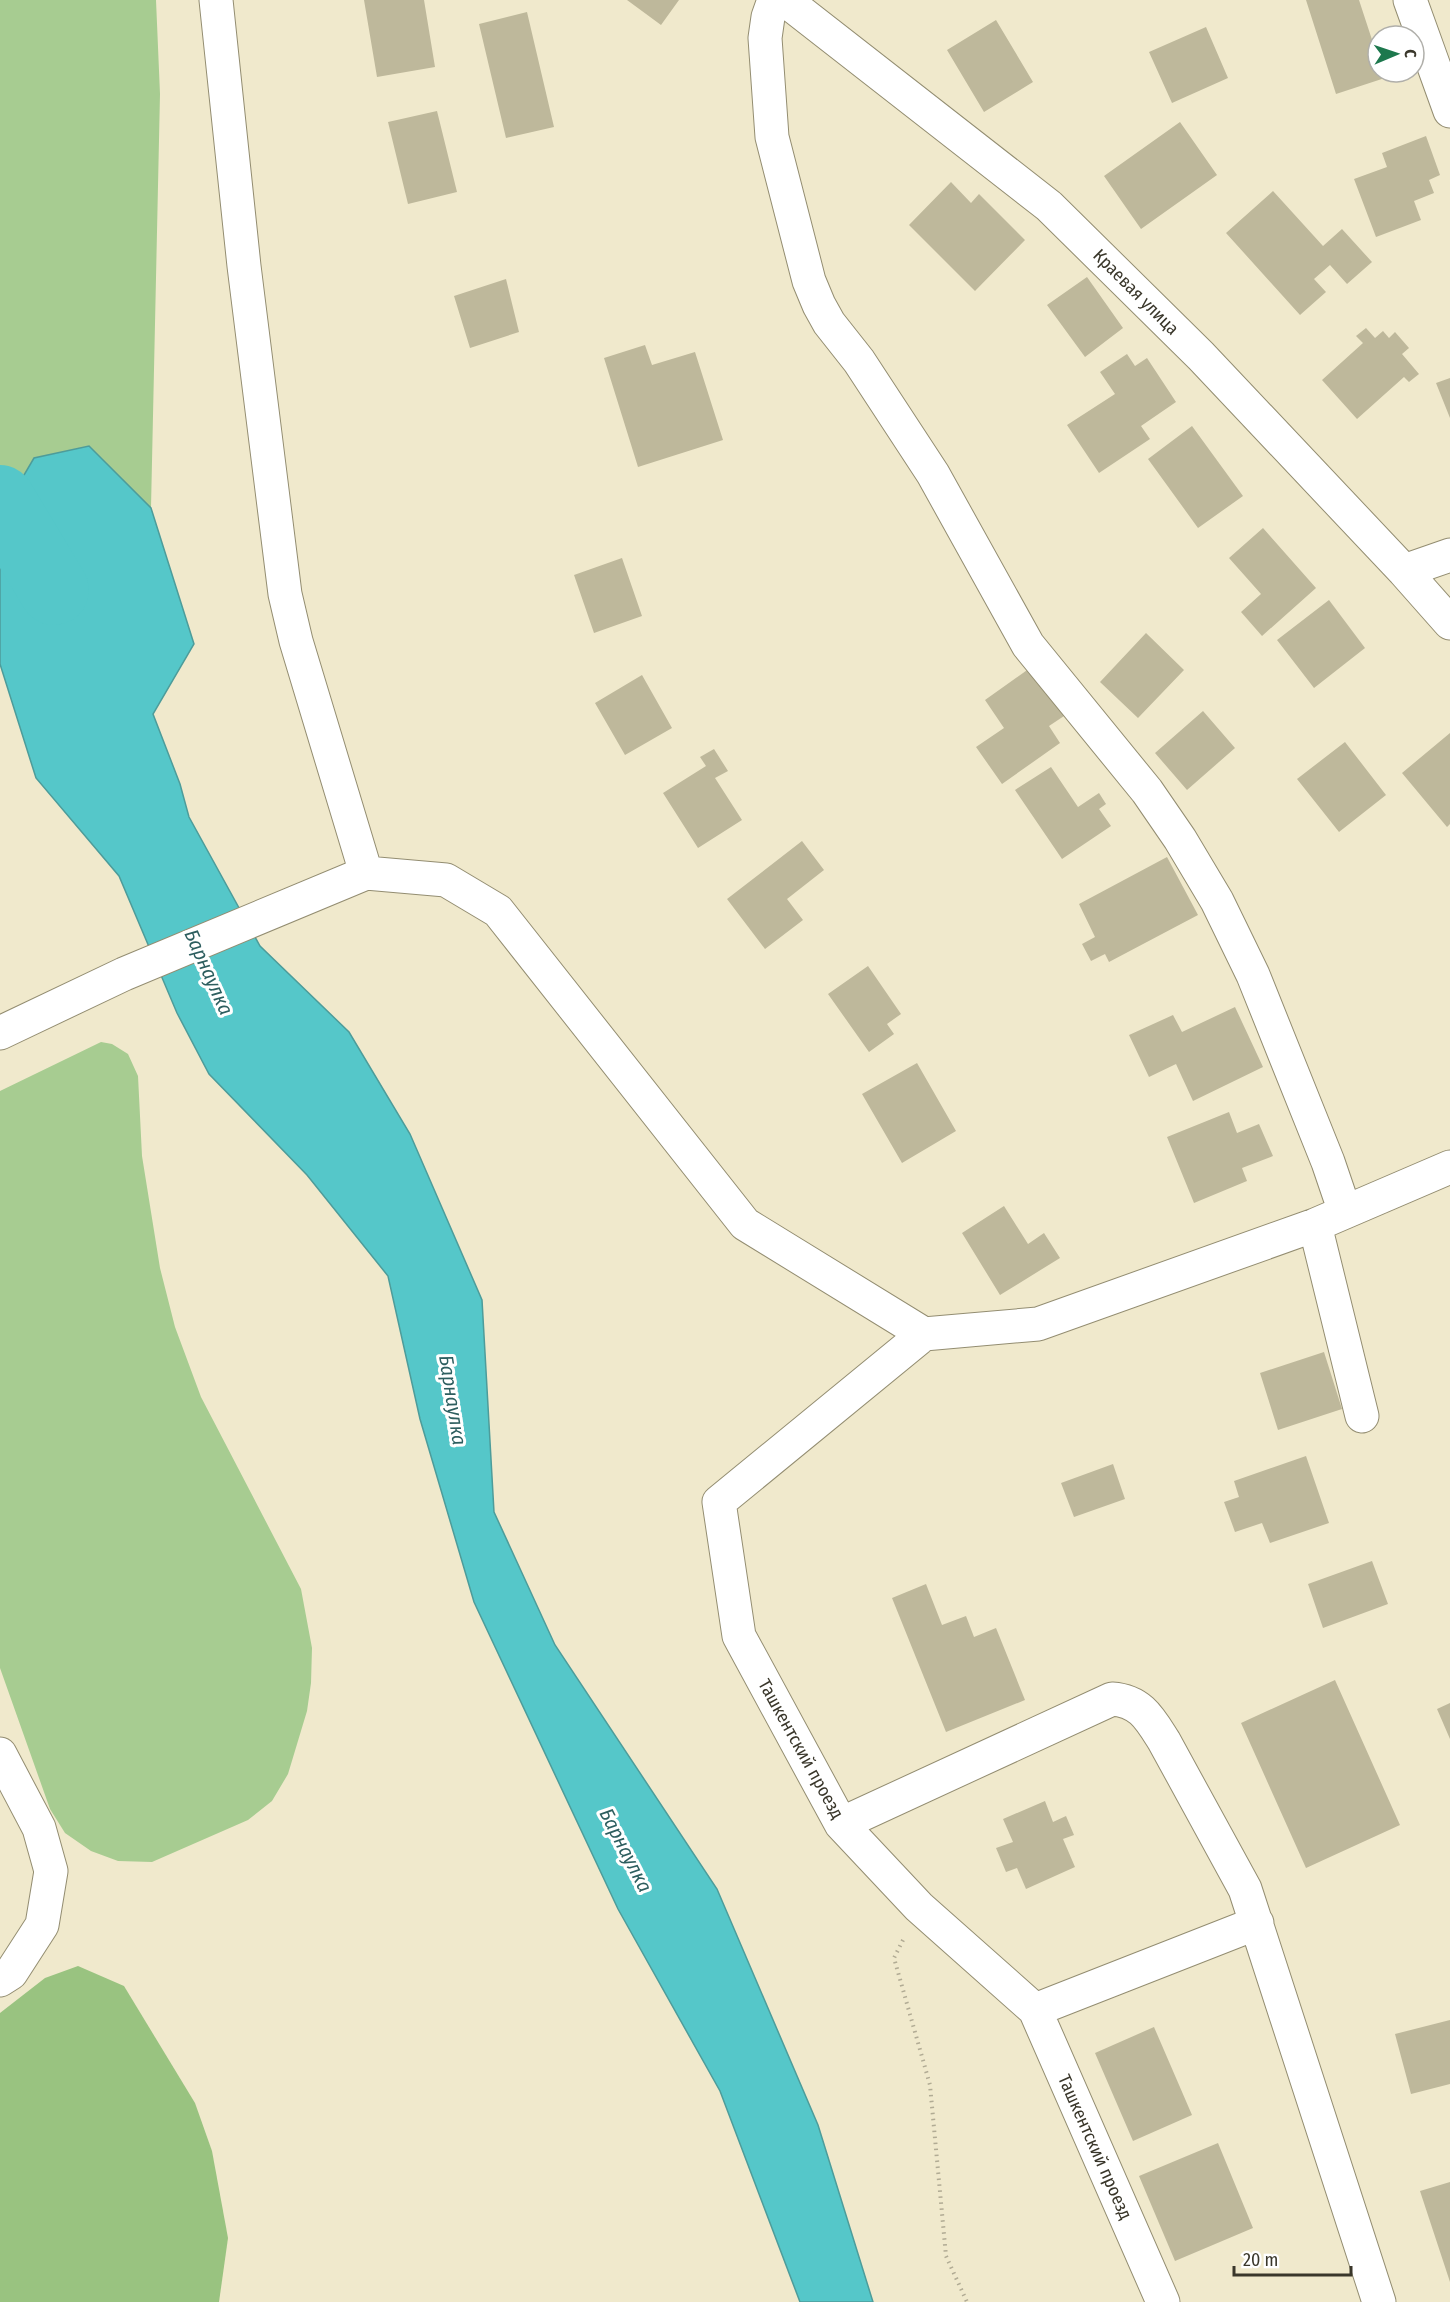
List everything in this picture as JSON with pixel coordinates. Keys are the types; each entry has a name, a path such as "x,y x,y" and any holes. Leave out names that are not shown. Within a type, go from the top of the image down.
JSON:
{"street":[{"path":"216,0 244,266 285,594 296,641 366,873"},
{"path":"774,0 768,17 765,38 772,137 810,281 819,305 829,323 859,361 933,474 1028,645 1147,790 1217,901 1253,975 1328,1162 1330,1219 1362,1416"},
{"name":"Краевая улица","path":"785,0 1048,206 1201,356 1404,571 1450,623"},
{"path":"1410,0 1450,111"},
{"path":"1404,571 1450,555"},
{"path":"0,1033 124,974 366,873 446,880 498,911 745,1224 924,1334 1038,1324 1330,1219 1450,1167"},
{"name":"Ташкентский проезд","path":"924,1334 719,1502 739,1635 841,1824 919,1907 1035,2010 1163,2302"},
{"path":"841,1824 1112,1699 1127,1700 1139,1708 1151,1720 1164,1741 1245,1889 1379,2302"},
{"path":"0,1754 39,1828 51,1871 42,1925 11,1973 0,1980"},
{"path":"1035,2010 1257,1923"}],"path":[{"path":"919,1907 894,1958 930,2085 946,2256 967,2302"}],"green space":[{"path":"0,0 156,0 160,94 151,508 89,446 34,458 0,516"},
{"path":"101,1042 112,1044 128,1054 138,1076 142,1156 160,1268 175,1327 201,1397 301,1589 312,1648 307,1711 288,1774 272,1801 248,1820 152,1862 118,1861 91,1851 65,1833 50,1809 0,1668 0,1091"},
{"path":"78,1966 124,1986 195,2103 212,2151 228,2238 219,2302 0,2302 0,2013 45,1978"}],"water":[{"path":"89,446 151,508 194,644 153,714 180,784 189,817 260,946 349,1032 410,1134 482,1300 494,1512 555,1645 717,1889 818,2125 873,2302 800,2302 720,2091 618,1909 474,1602 420,1419 388,1276 307,1175 209,1074 177,1013 119,876 36,778 0,664 0,516 34,458"}],"building":[{"path":"364,0 424,0 435,67 377,77"},
{"path":"627,0 679,0 661,25"},
{"path":"1306,0 1359,0 1367,24 1367,84 1336,94"},
{"path":"527,12 554,127 506,138 479,24"},
{"path":"996,20 1033,82 984,112 947,50"},
{"path":"1206,27 1228,78 1172,103 1149,52"},
{"path":"437,111 457,192 408,204 388,122"},
{"path":"1180,122 1217,175 1141,229 1104,176"},
{"path":"1426,136 1440,175 1429,180 1434,193 1414,201 1421,220 1376,237 1354,179 1387,167 1382,153"},
{"path":"951,182 971,203 979,194 1025,240 975,291 909,225"},
{"path":"1273,191 1323,246 1342,229 1372,262 1347,284 1330,265 1314,279 1326,292 1300,315 1226,233"},
{"path":"1087,277 1123,328 1085,357 1047,305"},
{"path":"506,279 519,332 470,348 454,296"},
{"path":"1366,328 1375,338 1383,331 1389,338 1395,332 1409,348 1402,354 1419,374 1409,382 1404,377 1357,419 1322,380 1363,343 1356,336"},
{"path":"645,345 652,365 695,352 723,440 638,467 604,358"},
{"path":"1127,354 1135,366 1147,358 1176,402 1141,426 1150,439 1099,473 1067,425 1115,394 1100,372"},
{"path":"1450,378 1450,418 1436,383"},
{"path":"1192,426 1243,496 1198,528 1148,459"},
{"path":"1263,528 1316,588 1262,636 1241,612 1261,594 1229,558"},
{"path":"622,558 642,616 594,633 574,575"},
{"path":"1329,600 1365,648 1314,688 1277,640"},
{"path":"1146,633 1184,670 1138,718 1100,682"},
{"path":"1030,668 1064,716 1049,726 1060,743 1002,784 976,747 1004,728 985,700"},
{"path":"642,675 672,728 625,755 595,703"},
{"path":"1203,711 1235,748 1187,790 1155,753"},
{"path":"1450,733 1450,824 1447,827 1402,773"},
{"path":"1345,742 1386,795 1339,832 1297,779"},
{"path":"714,749 728,771 715,778 742,820 698,848 663,793 706,766 700,757"},
{"path":"1051,767 1078,807 1099,793 1106,804 1099,809 1111,826 1062,859 1015,790"},
{"path":"802,841 824,870 787,899 803,920 765,949 727,899"},
{"path":"1167,857 1198,915 1109,962 1105,954 1091,961 1082,944 1095,937 1079,904"},
{"path":"868,966 901,1014 887,1024 894,1034 869,1052 828,994"},
{"path":"1235,1007 1263,1067 1193,1101 1176,1064 1149,1077 1129,1035 1173,1015 1182,1032"},
{"path":"917,1063 956,1131 902,1163 862,1094"},
{"path":"1229,1112 1237,1133 1259,1124 1273,1156 1242,1168 1247,1181 1194,1203 1167,1137"},
{"path":"1004,1206 1028,1244 1044,1233 1060,1258 1000,1295 962,1233"},
{"path":"1324,1352 1342,1409 1278,1430 1260,1373"},
{"path":"1306,1456 1329,1523 1270,1543 1262,1523 1235,1532 1224,1502 1239,1497 1234,1481"},
{"path":"1113,1464 1125,1499 1074,1517 1061,1483"},
{"path":"1372,1561 1388,1604 1323,1628 1308,1584"},
{"path":"926,1584 942,1625 966,1616 974,1637 996,1628 1025,1700 946,1732 892,1598"},
{"path":"1335,1680 1400,1825 1306,1868 1241,1723"},
{"path":"1450,1703 1450,1739 1437,1709"},
{"path":"1045,1801 1053,1822 1066,1816 1074,1835 1063,1839 1075,1867 1026,1889 1017,1868 1006,1872 996,1848 1013,1842 1003,1819"},
{"path":"1450,2020 1450,2084 1411,2094 1395,2034"},
{"path":"1154,2027 1192,2115 1133,2141 1095,2053"},
{"path":"1218,2143 1253,2228 1175,2261 1139,2176"},
{"path":"1450,2182 1450,2282 1420,2191"}],"waterway":[{"name":"Барнаулка","path":"0,500 54,590"}]}
